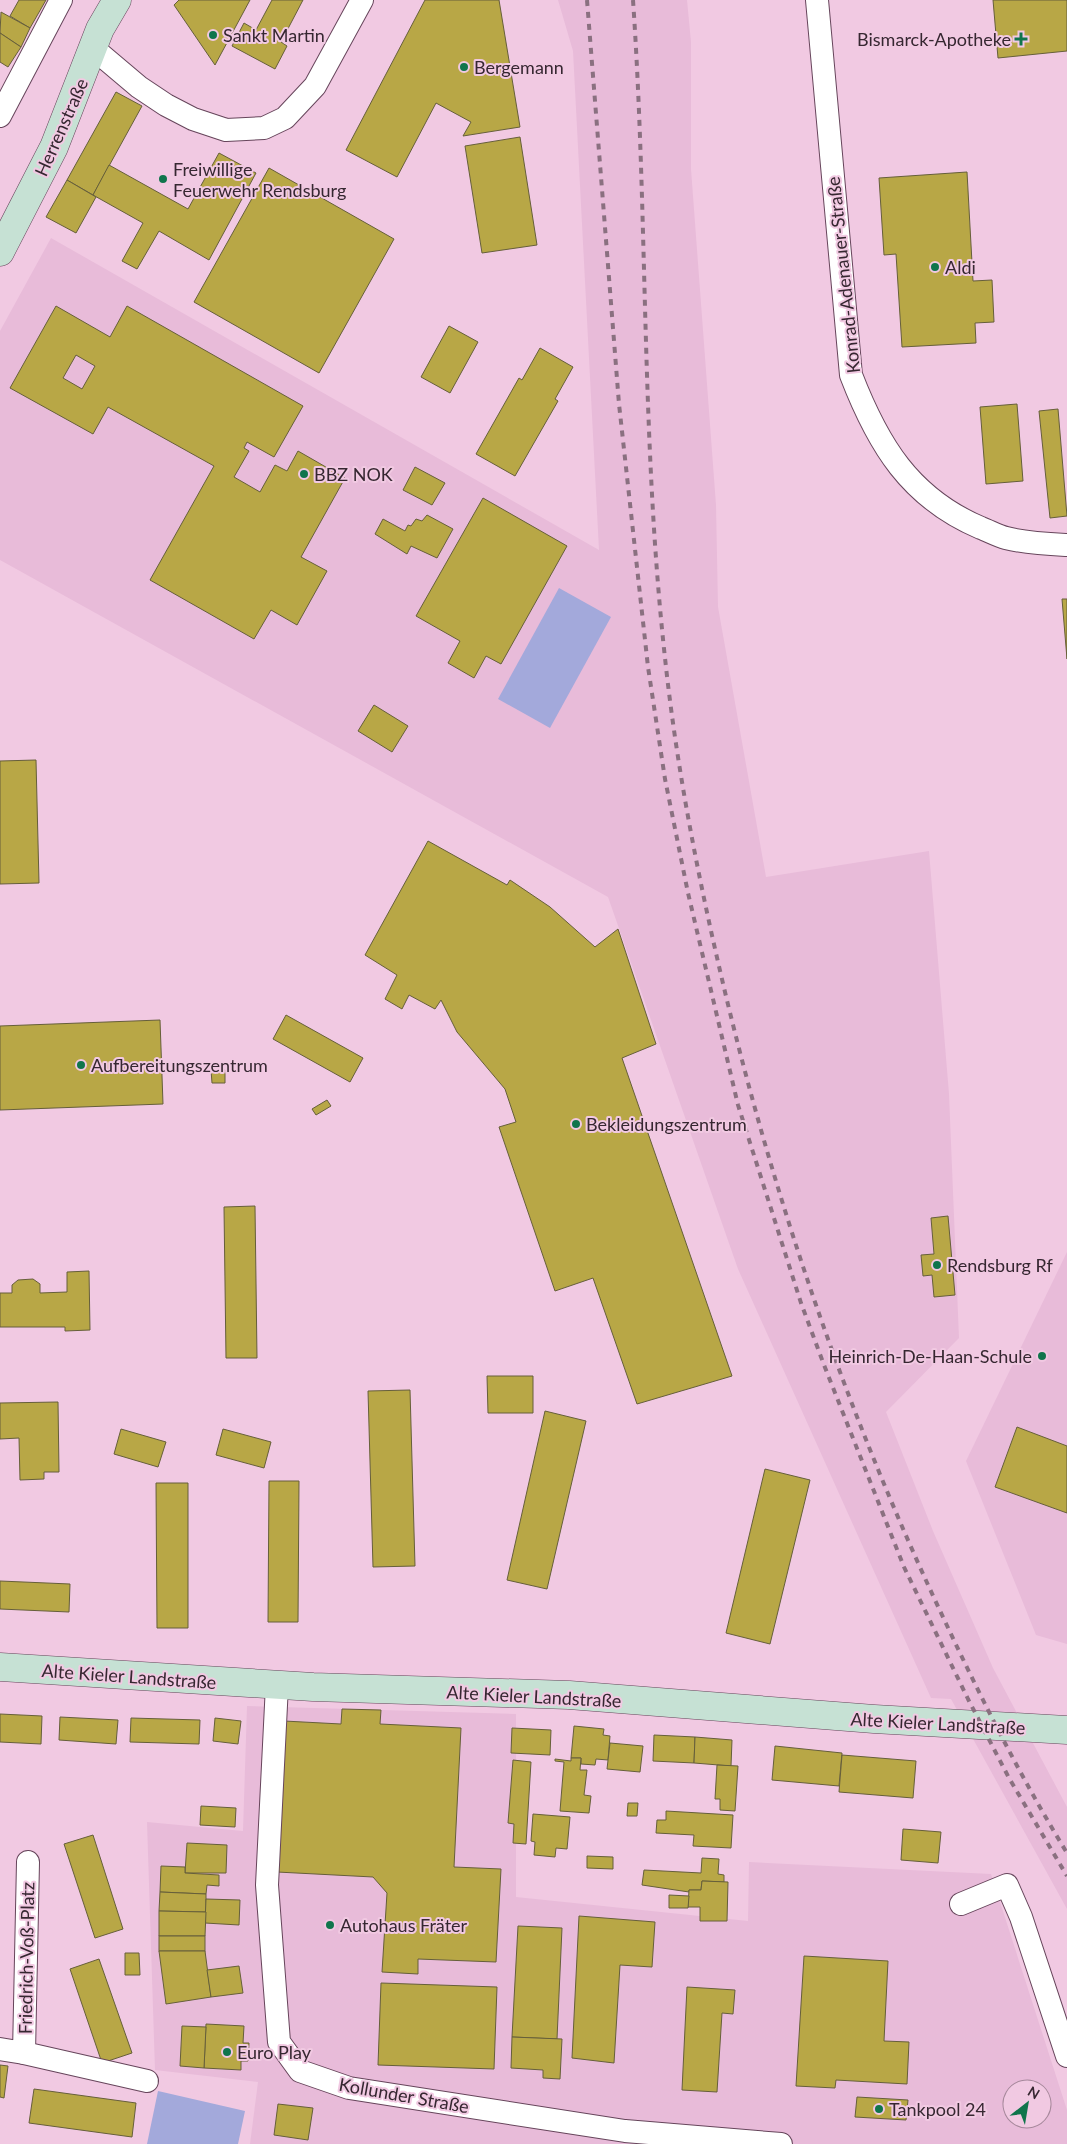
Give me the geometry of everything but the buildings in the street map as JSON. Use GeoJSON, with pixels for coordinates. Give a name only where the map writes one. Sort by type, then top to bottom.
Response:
{"type":"FeatureCollection","features":[{"type":"Feature","properties":{"kind":"street"},"geometry":{"type":"LineString","coordinates":[[0,116],[6,88],[61,0]]}},
{"type":"Feature","properties":{"kind":"street"},"geometry":{"type":"LineString","coordinates":[[106,0],[97,39],[139,87],[166,106],[193,119],[226,130],[264,128],[285,118],[316,86],[362,0]]}},
{"type":"Feature","properties":{"kind":"street","name":"Herrenstraße"},"geometry":{"type":"LineString","coordinates":[[0,252],[54,147],[97,39],[118,0]]}},
{"type":"Feature","properties":{"kind":"street","name":"Konrad-Adenauer-Straße"},"geometry":{"type":"LineString","coordinates":[[817,0],[851,375],[865,412],[885,448],[913,484],[960,519],[1006,538],[1067,545]]}},
{"type":"Feature","properties":{"kind":"street","name":"Alte Kieler Landstraße"},"geometry":{"type":"LineString","coordinates":[[0,1667],[278,1685],[570,1695],[874,1719],[1067,1730]]}},
{"type":"Feature","properties":{"kind":"street","name":"Kollunder Straße"},"geometry":{"type":"LineString","coordinates":[[278,1685],[267,1885],[279,2042],[300,2071],[349,2088],[586,2125],[661,2136],[781,2144]]}},
{"type":"Feature","properties":{"kind":"street","name":"Friedrich-Voß-Platz"},"geometry":{"type":"LineString","coordinates":[[24,2053],[28,1862]]}},
{"type":"Feature","properties":{"kind":"street"},"geometry":{"type":"LineString","coordinates":[[961,1904],[1007,1885],[1021,1917],[1067,2056]]}},
{"type":"Feature","properties":{"kind":"street","name":"Friedrich-Voß-Platz"},"geometry":{"type":"LineString","coordinates":[[0,2048],[147,2081]]}},
{"type":"Feature","properties":{"kind":"shaded area"},"geometry":{"type":"Polygon","coordinates":[[[558,0],[687,0],[691,42],[691,169],[716,505],[718,607],[766,877],[929,851],[949,1094],[959,1338],[886,1412],[933,1531],[993,1668],[1067,1807],[1067,1909],[951,1699],[931,1698],[738,1269],[608,897],[0,560],[0,331],[51,238],[599,550],[573,51],[558,0]]]}},
{"type":"Feature","properties":{"kind":"shaded area"},"geometry":{"type":"Polygon","coordinates":[[[559,588],[611,617],[550,728],[498,699],[559,588]]]}},
{"type":"Feature","properties":{"kind":"shaded area","name":"Heinrich-De-Haan-Schule"},"geometry":{"type":"Polygon","coordinates":[[[1067,1252],[1067,1644],[1036,1635],[966,1461],[1067,1252]]]}},
{"type":"Feature","properties":{"kind":"shaded area"},"geometry":{"type":"Polygon","coordinates":[[[247,1706],[516,1714],[516,1897],[748,1921],[749,1862],[991,1874],[1067,2110],[1067,2144],[250,2144],[258,2082],[155,2070],[147,1822],[243,1831],[247,1706]]]}},
{"type":"Feature","properties":{"kind":"shaded area"},"geometry":{"type":"Polygon","coordinates":[[[158,2091],[245,2111],[238,2144],[147,2144],[158,2091]]]}},
{"type":"Feature","properties":{"kind":"railway"},"geometry":{"type":"LineString","coordinates":[[587,0],[619,404],[648,667],[665,779],[688,893],[738,1105],[801,1303],[904,1567],[968,1699],[1009,1778],[1067,1876]]}},
{"type":"Feature","properties":{"kind":"railway"},"geometry":{"type":"LineString","coordinates":[[633,0],[638,82],[648,412],[657,576],[670,700],[682,784],[706,909],[725,992],[744,1069],[788,1220],[812,1294],[867,1442],[897,1515],[961,1655],[994,1722],[1067,1853]]}},
{"type":"Feature","properties":{"kind":"place","name":"Sankt Martin"},"geometry":{"type":"Point","coordinates":[213,35]}},
{"type":"Feature","properties":{"kind":"place","name":"Bismarck-Apotheke"},"geometry":{"type":"Point","coordinates":[1021,39]}},
{"type":"Feature","properties":{"kind":"place","name":"Bergemann"},"geometry":{"type":"Point","coordinates":[464,67]}},
{"type":"Feature","properties":{"kind":"place","name":"Freiwillige Feuerwehr Rendsburg"},"geometry":{"type":"Point","coordinates":[163,179]}},
{"type":"Feature","properties":{"kind":"place","name":"Aldi"},"geometry":{"type":"Point","coordinates":[935,267]}},
{"type":"Feature","properties":{"kind":"place","name":"BBZ NOK"},"geometry":{"type":"Point","coordinates":[304,474]}},
{"type":"Feature","properties":{"kind":"place","name":"Aufbereitungszentrum"},"geometry":{"type":"Point","coordinates":[81,1065]}},
{"type":"Feature","properties":{"kind":"place","name":"Bekleidungszentrum"},"geometry":{"type":"Point","coordinates":[576,1124]}},
{"type":"Feature","properties":{"kind":"place","name":"Rendsburg Rf"},"geometry":{"type":"Point","coordinates":[937,1265]}},
{"type":"Feature","properties":{"kind":"place","name":"Heinrich-De-Haan-Schule"},"geometry":{"type":"Point","coordinates":[1042,1356]}},
{"type":"Feature","properties":{"kind":"place","name":"Autohaus Fräter"},"geometry":{"type":"Point","coordinates":[330,1925]}},
{"type":"Feature","properties":{"kind":"place","name":"Euro Play"},"geometry":{"type":"Point","coordinates":[227,2052]}},
{"type":"Feature","properties":{"kind":"place","name":"Tankpool 24"},"geometry":{"type":"Point","coordinates":[879,2109]}}]}
